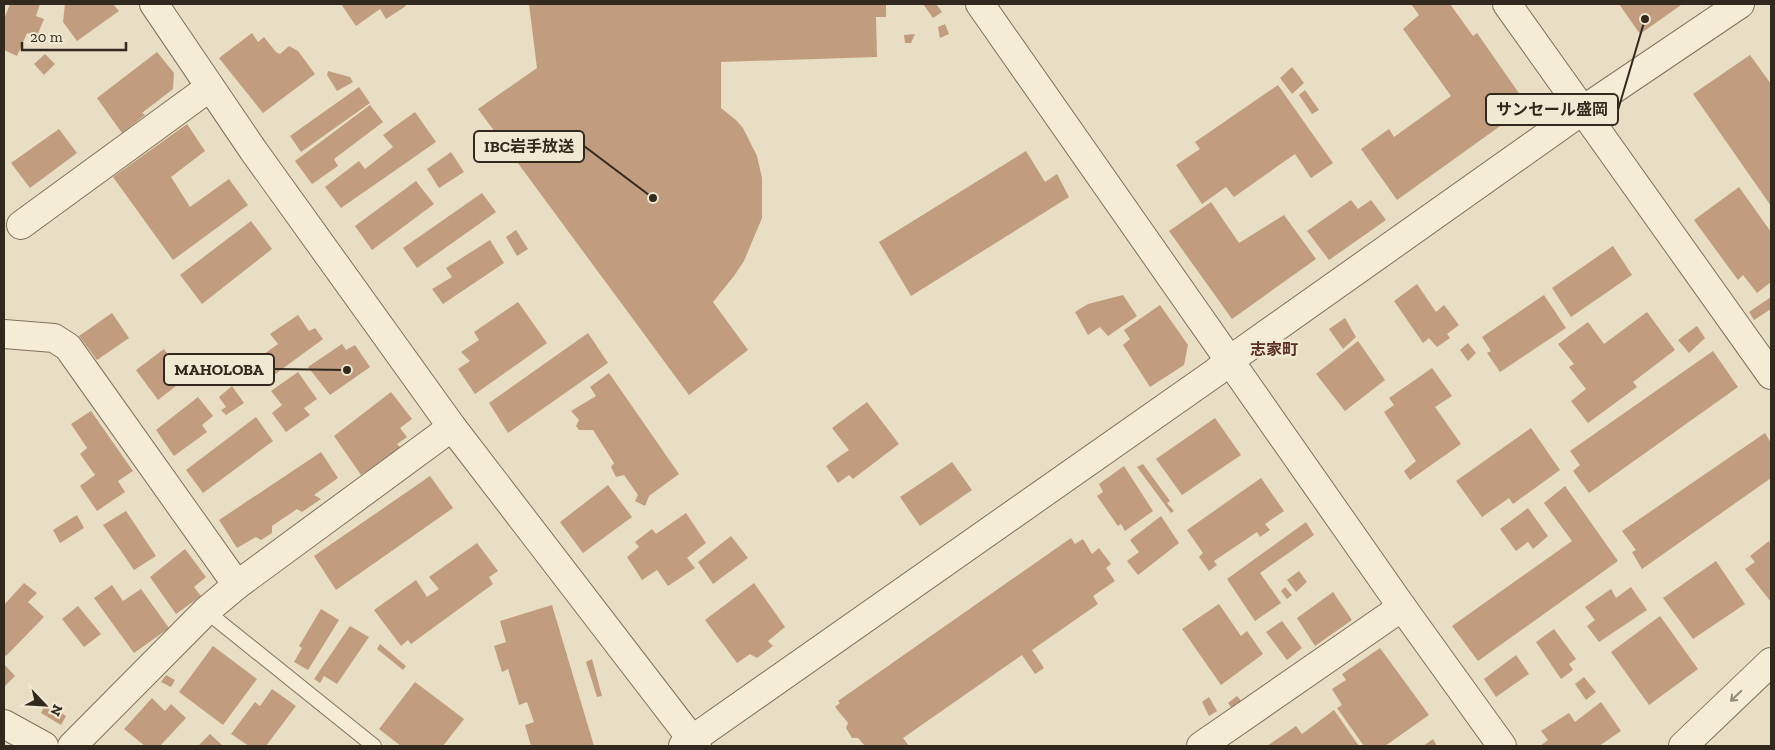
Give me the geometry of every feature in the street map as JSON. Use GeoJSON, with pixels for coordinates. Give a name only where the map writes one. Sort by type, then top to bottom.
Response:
{"type":"FeatureCollection","features":[{"type":"Feature","properties":{"kind":"street"},"geometry":{"type":"LineString","coordinates":[[154,4],[253,150],[452,427],[690,744],[1583,110],[1740,4]]}},
{"type":"Feature","properties":{"kind":"street"},"geometry":{"type":"LineString","coordinates":[[980,4],[1402,607],[1502,746]]}},
{"type":"Feature","properties":{"kind":"street"},"geometry":{"type":"LineString","coordinates":[[1507,4],[1771,375]]}},
{"type":"Feature","properties":{"kind":"street"},"geometry":{"type":"LineString","coordinates":[[21,225],[210,87]]}},
{"type":"Feature","properties":{"kind":"street"},"geometry":{"type":"LineString","coordinates":[[4,334],[54,338],[68,347],[237,585]]}},
{"type":"Feature","properties":{"kind":"street"},"geometry":{"type":"LineString","coordinates":[[72,746],[206,611],[237,585],[452,427]]}},
{"type":"Feature","properties":{"kind":"street"},"geometry":{"type":"LineString","coordinates":[[1201,746],[1402,607]]}},
{"type":"Feature","properties":{"kind":"street"},"geometry":{"type":"LineString","coordinates":[[1683,746],[1771,662]]}},
{"type":"Feature","properties":{"kind":"street"},"geometry":{"type":"LineString","coordinates":[[4,724],[44,746]]}},
{"type":"Feature","properties":{"kind":"lane"},"geometry":{"type":"LineString","coordinates":[[206,611],[374,746]]}},
{"type":"Feature","properties":{"kind":"building"},"geometry":{"type":"Polygon","coordinates":[[[10,4],[40,4],[36,16],[44,19],[37,36],[27,33],[17,56],[4,50],[4,19],[10,4]]]}},
{"type":"Feature","properties":{"kind":"building"},"geometry":{"type":"Polygon","coordinates":[[[65,4],[113,4],[119,11],[77,41],[63,22],[65,4]]]}},
{"type":"Feature","properties":{"kind":"building"},"geometry":{"type":"Polygon","coordinates":[[[341,4],[404,4],[406,6],[386,19],[380,9],[356,26],[341,4]]]}},
{"type":"Feature","properties":{"kind":"building"},"geometry":{"type":"Polygon","coordinates":[[[529,4],[886,5],[886,17],[876,17],[877,57],[721,62],[721,108],[743,128],[757,156],[762,178],[762,218],[744,261],[713,302],[748,350],[689,395],[478,109],[537,68],[529,4]]]}},
{"type":"Feature","properties":{"kind":"building"},"geometry":{"type":"Polygon","coordinates":[[[923,4],[936,4],[942,12],[933,18],[923,4]]]}},
{"type":"Feature","properties":{"kind":"building"},"geometry":{"type":"Polygon","coordinates":[[[1411,4],[1450,4],[1473,36],[1477,33],[1528,106],[1397,200],[1361,149],[1389,129],[1394,137],[1451,96],[1403,29],[1419,15],[1411,4]]]}},
{"type":"Feature","properties":{"kind":"building"},"geometry":{"type":"Polygon","coordinates":[[[1619,4],[1680,4],[1681,5],[1640,34],[1619,4]]]}},
{"type":"Feature","properties":{"kind":"building"},"geometry":{"type":"Polygon","coordinates":[[[945,24],[949,34],[940,38],[938,27],[945,24]]]}},
{"type":"Feature","properties":{"kind":"building"},"geometry":{"type":"Polygon","coordinates":[[[252,33],[258,42],[264,37],[276,52],[280,54],[289,46],[298,51],[315,74],[263,113],[219,58],[252,33]]]}},
{"type":"Feature","properties":{"kind":"building"},"geometry":{"type":"Polygon","coordinates":[[[915,34],[911,43],[905,43],[904,35],[915,34]]]}},
{"type":"Feature","properties":{"kind":"building"},"geometry":{"type":"Polygon","coordinates":[[[157,52],[174,73],[173,89],[142,113],[145,115],[122,133],[97,98],[157,52]]]}},
{"type":"Feature","properties":{"kind":"building"},"geometry":{"type":"Polygon","coordinates":[[[45,54],[55,64],[44,75],[34,64],[45,54]]]}},
{"type":"Feature","properties":{"kind":"building"},"geometry":{"type":"Polygon","coordinates":[[[1750,55],[1771,84],[1771,206],[1693,94],[1750,55]]]}},
{"type":"Feature","properties":{"kind":"building"},"geometry":{"type":"Polygon","coordinates":[[[1292,67],[1304,83],[1292,94],[1280,78],[1292,67]]]}},
{"type":"Feature","properties":{"kind":"building"},"geometry":{"type":"Polygon","coordinates":[[[328,71],[350,77],[353,82],[337,91],[327,75],[328,71]]]}},
{"type":"Feature","properties":{"kind":"building"},"geometry":{"type":"Polygon","coordinates":[[[1278,85],[1333,163],[1311,178],[1295,154],[1234,197],[1226,187],[1202,204],[1176,165],[1200,149],[1195,142],[1278,85]]]}},
{"type":"Feature","properties":{"kind":"building"},"geometry":{"type":"Polygon","coordinates":[[[359,87],[370,103],[301,152],[290,136],[359,87]]]}},
{"type":"Feature","properties":{"kind":"building"},"geometry":{"type":"Polygon","coordinates":[[[1305,90],[1319,110],[1312,114],[1299,95],[1305,90]]]}},
{"type":"Feature","properties":{"kind":"building"},"geometry":{"type":"Polygon","coordinates":[[[370,105],[383,122],[334,159],[338,166],[312,184],[295,161],[370,105]]]}},
{"type":"Feature","properties":{"kind":"building"},"geometry":{"type":"Polygon","coordinates":[[[415,112],[436,142],[341,208],[325,187],[359,161],[365,169],[393,147],[383,135],[415,112]]]}},
{"type":"Feature","properties":{"kind":"building"},"geometry":{"type":"Polygon","coordinates":[[[187,124],[205,151],[171,177],[190,207],[229,179],[248,205],[173,260],[113,177],[187,124]]]}},
{"type":"Feature","properties":{"kind":"building"},"geometry":{"type":"Polygon","coordinates":[[[59,129],[77,153],[30,188],[11,163],[59,129]]]}},
{"type":"Feature","properties":{"kind":"building"},"geometry":{"type":"Polygon","coordinates":[[[1026,151],[1045,182],[1057,174],[1069,197],[911,296],[879,242],[1026,151]]]}},
{"type":"Feature","properties":{"kind":"building"},"geometry":{"type":"Polygon","coordinates":[[[451,152],[464,172],[439,188],[427,169],[451,152]]]}},
{"type":"Feature","properties":{"kind":"building"},"geometry":{"type":"Polygon","coordinates":[[[416,181],[434,204],[372,250],[355,226],[416,181]]]}},
{"type":"Feature","properties":{"kind":"building"},"geometry":{"type":"Polygon","coordinates":[[[1739,187],[1771,232],[1771,282],[1757,293],[1743,275],[1738,280],[1694,220],[1739,187]]]}},
{"type":"Feature","properties":{"kind":"building"},"geometry":{"type":"Polygon","coordinates":[[[482,193],[496,212],[417,268],[403,248],[482,193]]]}},
{"type":"Feature","properties":{"kind":"building"},"geometry":{"type":"Polygon","coordinates":[[[1351,200],[1358,209],[1371,200],[1386,220],[1329,260],[1307,231],[1351,200]]]}},
{"type":"Feature","properties":{"kind":"building"},"geometry":{"type":"Polygon","coordinates":[[[1211,202],[1239,243],[1284,215],[1316,259],[1232,319],[1169,231],[1211,202]]]}},
{"type":"Feature","properties":{"kind":"building"},"geometry":{"type":"Polygon","coordinates":[[[251,221],[272,249],[202,304],[180,275],[251,221]]]}},
{"type":"Feature","properties":{"kind":"building"},"geometry":{"type":"Polygon","coordinates":[[[516,230],[528,249],[517,256],[506,237],[516,230]]]}},
{"type":"Feature","properties":{"kind":"building"},"geometry":{"type":"Polygon","coordinates":[[[490,240],[504,263],[443,304],[432,289],[452,277],[446,268],[490,240]]]}},
{"type":"Feature","properties":{"kind":"building"},"geometry":{"type":"Polygon","coordinates":[[[1613,246],[1632,275],[1571,317],[1552,288],[1613,246]]]}},
{"type":"Feature","properties":{"kind":"building"},"geometry":{"type":"Polygon","coordinates":[[[1417,284],[1436,312],[1444,305],[1459,325],[1447,334],[1450,338],[1437,347],[1429,338],[1423,343],[1394,301],[1417,284]]]}},
{"type":"Feature","properties":{"kind":"building"},"geometry":{"type":"Polygon","coordinates":[[[1123,295],[1137,316],[1108,336],[1100,327],[1088,335],[1075,312],[1088,304],[1123,295]]]}},
{"type":"Feature","properties":{"kind":"building"},"geometry":{"type":"Polygon","coordinates":[[[1544,295],[1566,328],[1500,372],[1487,353],[1491,351],[1482,337],[1544,295]]]}},
{"type":"Feature","properties":{"kind":"building"},"geometry":{"type":"Polygon","coordinates":[[[1771,297],[1771,309],[1754,320],[1749,312],[1771,297]]]}},
{"type":"Feature","properties":{"kind":"building"},"geometry":{"type":"Polygon","coordinates":[[[518,302],[547,343],[475,394],[458,369],[470,361],[461,352],[479,340],[474,332],[518,302]]]}},
{"type":"Feature","properties":{"kind":"building"},"geometry":{"type":"Polygon","coordinates":[[[1160,305],[1188,345],[1184,365],[1150,387],[1123,345],[1130,339],[1124,330],[1160,305]]]}},
{"type":"Feature","properties":{"kind":"building"},"geometry":{"type":"Polygon","coordinates":[[[1647,312],[1675,350],[1633,382],[1637,387],[1588,423],[1571,401],[1586,389],[1569,367],[1574,364],[1558,344],[1588,322],[1604,344],[1647,312]]]}},
{"type":"Feature","properties":{"kind":"building"},"geometry":{"type":"Polygon","coordinates":[[[112,313],[129,338],[97,360],[79,336],[112,313]]]}},
{"type":"Feature","properties":{"kind":"building"},"geometry":{"type":"Polygon","coordinates":[[[298,315],[309,331],[315,328],[323,339],[274,375],[260,357],[278,344],[270,334],[298,315]]]}},
{"type":"Feature","properties":{"kind":"building"},"geometry":{"type":"Polygon","coordinates":[[[1345,318],[1356,337],[1343,349],[1329,329],[1345,318]]]}},
{"type":"Feature","properties":{"kind":"building"},"geometry":{"type":"Polygon","coordinates":[[[1697,326],[1705,338],[1689,353],[1678,340],[1697,326]]]}},
{"type":"Feature","properties":{"kind":"building"},"geometry":{"type":"Polygon","coordinates":[[[588,333],[608,363],[508,433],[489,403],[588,333]]]}},
{"type":"Feature","properties":{"kind":"building"},"geometry":{"type":"Polygon","coordinates":[[[1358,341],[1385,380],[1345,411],[1316,374],[1358,341]]]}},
{"type":"Feature","properties":{"kind":"building"},"geometry":{"type":"Polygon","coordinates":[[[1468,343],[1476,353],[1468,361],[1460,350],[1468,343]]]}},
{"type":"Feature","properties":{"kind":"building"},"geometry":{"type":"Polygon","coordinates":[[[342,344],[346,350],[355,345],[370,367],[330,395],[308,367],[342,344]]]}},
{"type":"Feature","properties":{"kind":"building"},"geometry":{"type":"Polygon","coordinates":[[[164,349],[185,379],[158,400],[136,370],[164,349]]]}},
{"type":"Feature","properties":{"kind":"building"},"geometry":{"type":"Polygon","coordinates":[[[1713,351],[1738,387],[1589,493],[1573,471],[1580,465],[1570,451],[1713,351]]]}},
{"type":"Feature","properties":{"kind":"building"},"geometry":{"type":"Polygon","coordinates":[[[1432,368],[1452,396],[1435,407],[1461,444],[1410,480],[1404,471],[1416,461],[1384,412],[1394,405],[1389,398],[1432,368]]]}},
{"type":"Feature","properties":{"kind":"building"},"geometry":{"type":"Polygon","coordinates":[[[298,372],[317,399],[304,408],[310,415],[286,432],[272,413],[282,405],[271,391],[298,372]]]}},
{"type":"Feature","properties":{"kind":"building"},"geometry":{"type":"Polygon","coordinates":[[[609,373],[679,474],[649,496],[645,506],[635,501],[638,495],[624,475],[616,477],[611,467],[614,463],[593,430],[579,430],[576,426],[579,420],[571,411],[596,396],[590,387],[609,373]]]}},
{"type":"Feature","properties":{"kind":"building"},"geometry":{"type":"Polygon","coordinates":[[[232,386],[244,403],[226,415],[221,410],[226,407],[219,397],[232,386]]]}},
{"type":"Feature","properties":{"kind":"building"},"geometry":{"type":"Polygon","coordinates":[[[391,392],[412,419],[400,428],[407,437],[397,444],[401,448],[361,475],[334,436],[391,392]]]}},
{"type":"Feature","properties":{"kind":"building"},"geometry":{"type":"Polygon","coordinates":[[[198,397],[213,416],[202,425],[207,432],[174,456],[156,430],[198,397]]]}},
{"type":"Feature","properties":{"kind":"building"},"geometry":{"type":"Polygon","coordinates":[[[867,402],[899,444],[853,479],[849,475],[838,483],[826,466],[849,450],[832,428],[867,402]]]}},
{"type":"Feature","properties":{"kind":"building"},"geometry":{"type":"Polygon","coordinates":[[[91,411],[133,471],[118,481],[125,492],[97,511],[80,486],[95,475],[80,454],[87,448],[71,424],[91,411]]]}},
{"type":"Feature","properties":{"kind":"building"},"geometry":{"type":"Polygon","coordinates":[[[256,417],[273,441],[203,493],[186,470],[256,417]]]}},
{"type":"Feature","properties":{"kind":"building"},"geometry":{"type":"Polygon","coordinates":[[[1215,418],[1241,455],[1182,495],[1156,459],[1215,418]]]}},
{"type":"Feature","properties":{"kind":"building"},"geometry":{"type":"Polygon","coordinates":[[[1531,428],[1560,470],[1513,504],[1509,498],[1482,517],[1456,481],[1531,428]]]}},
{"type":"Feature","properties":{"kind":"building"},"geometry":{"type":"Polygon","coordinates":[[[1765,433],[1771,443],[1771,478],[1642,569],[1632,552],[1636,550],[1622,531],[1765,433]]]}},
{"type":"Feature","properties":{"kind":"building"},"geometry":{"type":"Polygon","coordinates":[[[321,452],[338,478],[314,495],[321,499],[302,512],[297,509],[272,526],[272,533],[261,540],[256,537],[237,548],[219,520],[321,452]]]}},
{"type":"Feature","properties":{"kind":"building"},"geometry":{"type":"Polygon","coordinates":[[[952,462],[972,490],[920,526],[900,497],[952,462]]]}},
{"type":"Feature","properties":{"kind":"building"},"geometry":{"type":"Polygon","coordinates":[[[1143,464],[1170,501],[1167,503],[1174,511],[1171,513],[1137,467],[1143,464]]]}},
{"type":"Feature","properties":{"kind":"building"},"geometry":{"type":"Polygon","coordinates":[[[1124,466],[1153,511],[1125,531],[1121,524],[1118,526],[1097,496],[1103,492],[1099,484],[1124,466]]]}},
{"type":"Feature","properties":{"kind":"building"},"geometry":{"type":"Polygon","coordinates":[[[430,476],[453,508],[336,590],[314,556],[430,476]]]}},
{"type":"Feature","properties":{"kind":"building"},"geometry":{"type":"Polygon","coordinates":[[[1261,478],[1284,511],[1265,524],[1270,530],[1260,537],[1257,532],[1214,561],[1217,565],[1209,571],[1199,557],[1203,553],[1187,530],[1261,478]]]}},
{"type":"Feature","properties":{"kind":"building"},"geometry":{"type":"Polygon","coordinates":[[[608,485],[632,517],[583,553],[560,522],[608,485]]]}},
{"type":"Feature","properties":{"kind":"building"},"geometry":{"type":"Polygon","coordinates":[[[1565,486],[1618,561],[1478,661],[1452,626],[1572,541],[1544,503],[1565,486]]]}},
{"type":"Feature","properties":{"kind":"building"},"geometry":{"type":"Polygon","coordinates":[[[1528,508],[1548,536],[1533,549],[1528,542],[1516,551],[1500,529],[1528,508]]]}},
{"type":"Feature","properties":{"kind":"building"},"geometry":{"type":"Polygon","coordinates":[[[126,511],[156,556],[134,570],[103,525],[126,511]]]}},
{"type":"Feature","properties":{"kind":"building"},"geometry":{"type":"Polygon","coordinates":[[[686,513],[706,543],[687,558],[695,568],[668,586],[657,570],[642,580],[627,557],[639,547],[635,542],[652,529],[656,534],[686,513]]]}},
{"type":"Feature","properties":{"kind":"building"},"geometry":{"type":"Polygon","coordinates":[[[77,515],[84,528],[60,543],[53,530],[77,515]]]}},
{"type":"Feature","properties":{"kind":"building"},"geometry":{"type":"Polygon","coordinates":[[[1161,516],[1179,543],[1138,575],[1127,561],[1139,552],[1130,540],[1161,516]]]}},
{"type":"Feature","properties":{"kind":"building"},"geometry":{"type":"Polygon","coordinates":[[[1306,522],[1314,535],[1260,573],[1281,603],[1255,621],[1227,579],[1306,522]]]}},
{"type":"Feature","properties":{"kind":"building"},"geometry":{"type":"Polygon","coordinates":[[[731,536],[748,558],[713,584],[698,562],[731,536]]]}},
{"type":"Feature","properties":{"kind":"building"},"geometry":{"type":"Polygon","coordinates":[[[1071,538],[1075,544],[1083,539],[1092,554],[1099,548],[1111,564],[1106,568],[1115,581],[1093,596],[1098,604],[1032,650],[1044,668],[1035,674],[1022,655],[903,738],[909,746],[865,746],[858,738],[852,738],[846,728],[848,723],[835,707],[840,703],[838,701],[1071,538]]]}},
{"type":"Feature","properties":{"kind":"building"},"geometry":{"type":"Polygon","coordinates":[[[1769,541],[1771,545],[1771,602],[1745,569],[1755,562],[1750,556],[1769,541]]]}},
{"type":"Feature","properties":{"kind":"building"},"geometry":{"type":"Polygon","coordinates":[[[477,543],[498,571],[489,577],[493,584],[411,644],[408,640],[401,646],[374,610],[416,580],[427,597],[439,589],[429,577],[477,543]]]}},
{"type":"Feature","properties":{"kind":"building"},"geometry":{"type":"Polygon","coordinates":[[[185,549],[206,577],[194,587],[201,596],[176,614],[150,577],[185,549]]]}},
{"type":"Feature","properties":{"kind":"building"},"geometry":{"type":"Polygon","coordinates":[[[1716,561],[1745,604],[1693,639],[1663,598],[1716,561]]]}},
{"type":"Feature","properties":{"kind":"building"},"geometry":{"type":"Polygon","coordinates":[[[1299,571],[1307,582],[1296,592],[1287,580],[1299,571]]]}},
{"type":"Feature","properties":{"kind":"building"},"geometry":{"type":"Polygon","coordinates":[[[24,583],[37,593],[28,602],[44,617],[6,656],[4,654],[4,605],[24,583]]]}},
{"type":"Feature","properties":{"kind":"building"},"geometry":{"type":"Polygon","coordinates":[[[754,583],[785,627],[768,641],[773,646],[757,658],[750,654],[737,663],[705,620],[754,583]]]}},
{"type":"Feature","properties":{"kind":"building"},"geometry":{"type":"Polygon","coordinates":[[[112,585],[123,601],[141,589],[169,628],[134,653],[94,598],[112,585]]]}},
{"type":"Feature","properties":{"kind":"building"},"geometry":{"type":"Polygon","coordinates":[[[1285,587],[1292,595],[1287,599],[1281,591],[1285,587]]]}},
{"type":"Feature","properties":{"kind":"building"},"geometry":{"type":"Polygon","coordinates":[[[1631,587],[1647,610],[1599,642],[1587,626],[1595,620],[1585,607],[1611,589],[1616,598],[1631,587]]]}},
{"type":"Feature","properties":{"kind":"building"},"geometry":{"type":"Polygon","coordinates":[[[1333,592],[1352,620],[1315,646],[1297,618],[1333,592]]]}},
{"type":"Feature","properties":{"kind":"building"},"geometry":{"type":"Polygon","coordinates":[[[1219,604],[1241,636],[1247,631],[1263,654],[1221,685],[1182,629],[1219,604]]]}},
{"type":"Feature","properties":{"kind":"building"},"geometry":{"type":"Polygon","coordinates":[[[552,605],[594,746],[531,746],[525,725],[534,722],[527,702],[519,705],[508,669],[502,672],[494,646],[506,642],[500,621],[552,605]]]}},
{"type":"Feature","properties":{"kind":"building"},"geometry":{"type":"Polygon","coordinates":[[[78,606],[101,634],[84,647],[62,619],[78,606]]]}},
{"type":"Feature","properties":{"kind":"building"},"geometry":{"type":"Polygon","coordinates":[[[321,609],[339,620],[308,670],[294,662],[302,648],[299,646],[321,609]]]}},
{"type":"Feature","properties":{"kind":"building"},"geometry":{"type":"Polygon","coordinates":[[[1660,616],[1698,669],[1649,705],[1611,652],[1660,616]]]}},
{"type":"Feature","properties":{"kind":"building"},"geometry":{"type":"Polygon","coordinates":[[[1282,621],[1302,648],[1287,660],[1266,632],[1282,621]]]}},
{"type":"Feature","properties":{"kind":"building"},"geometry":{"type":"Polygon","coordinates":[[[350,626],[369,637],[337,684],[324,676],[320,683],[314,679],[350,626]]]}},
{"type":"Feature","properties":{"kind":"building"},"geometry":{"type":"Polygon","coordinates":[[[1554,629],[1576,659],[1569,664],[1573,670],[1561,679],[1536,642],[1554,629]]]}},
{"type":"Feature","properties":{"kind":"building"},"geometry":{"type":"Polygon","coordinates":[[[380,644],[406,666],[403,670],[377,649],[380,644]]]}},
{"type":"Feature","properties":{"kind":"building"},"geometry":{"type":"Polygon","coordinates":[[[213,646],[257,679],[223,725],[179,692],[213,646]]]}},
{"type":"Feature","properties":{"kind":"building"},"geometry":{"type":"Polygon","coordinates":[[[1380,648],[1429,715],[1385,746],[1364,746],[1337,708],[1342,705],[1332,689],[1346,680],[1342,674],[1380,648]]]}},
{"type":"Feature","properties":{"kind":"building"},"geometry":{"type":"Polygon","coordinates":[[[1516,655],[1529,674],[1496,697],[1484,679],[1516,655]]]}},
{"type":"Feature","properties":{"kind":"building"},"geometry":{"type":"Polygon","coordinates":[[[592,659],[602,696],[597,697],[586,662],[592,659]]]}},
{"type":"Feature","properties":{"kind":"building"},"geometry":{"type":"Polygon","coordinates":[[[4,664],[15,676],[4,687],[4,664]]]}},
{"type":"Feature","properties":{"kind":"building"},"geometry":{"type":"Polygon","coordinates":[[[166,675],[175,680],[171,687],[161,682],[166,675]]]}},
{"type":"Feature","properties":{"kind":"building"},"geometry":{"type":"Polygon","coordinates":[[[1584,677],[1596,692],[1586,700],[1575,684],[1584,677]]]}},
{"type":"Feature","properties":{"kind":"building"},"geometry":{"type":"Polygon","coordinates":[[[415,682],[464,719],[443,746],[401,746],[379,729],[415,682]]]}},
{"type":"Feature","properties":{"kind":"building"},"geometry":{"type":"Polygon","coordinates":[[[272,689],[296,706],[266,746],[249,746],[231,734],[255,702],[260,706],[272,689]]]}},
{"type":"Feature","properties":{"kind":"building"},"geometry":{"type":"Polygon","coordinates":[[[1237,696],[1242,702],[1233,710],[1228,703],[1237,696]]]}},
{"type":"Feature","properties":{"kind":"building"},"geometry":{"type":"Polygon","coordinates":[[[1209,697],[1217,711],[1209,716],[1202,702],[1209,697]]]}},
{"type":"Feature","properties":{"kind":"building"},"geometry":{"type":"Polygon","coordinates":[[[152,698],[165,711],[171,704],[186,718],[160,746],[145,746],[124,729],[152,698]]]}},
{"type":"Feature","properties":{"kind":"building"},"geometry":{"type":"Polygon","coordinates":[[[1601,702],[1621,731],[1599,746],[1540,746],[1548,740],[1541,731],[1569,713],[1575,722],[1601,702]]]}},
{"type":"Feature","properties":{"kind":"building"},"geometry":{"type":"Polygon","coordinates":[[[46,703],[66,716],[61,725],[41,713],[46,703]]]}},
{"type":"Feature","properties":{"kind":"building"},"geometry":{"type":"Polygon","coordinates":[[[1334,710],[1359,746],[1267,746],[1296,726],[1302,734],[1334,710]]]}},
{"type":"Feature","properties":{"kind":"building"},"geometry":{"type":"Polygon","coordinates":[[[210,734],[223,746],[198,746],[210,734]]]}},
{"type":"Feature","properties":{"kind":"building"},"geometry":{"type":"Polygon","coordinates":[[[1433,739],[1437,746],[1423,746],[1433,739]]]}},
{"type":"Feature","properties":{"kind":"place","name":"サンセール盛岡"},"geometry":{"type":"Point","coordinates":[1645,19]}},
{"type":"Feature","properties":{"kind":"place","name":"IBC岩手放送"},"geometry":{"type":"Point","coordinates":[653,198]}},
{"type":"Feature","properties":{"kind":"place","name":"MAHOLOBA"},"geometry":{"type":"Point","coordinates":[347,370]}},
{"type":"Feature","properties":{"kind":"district","name":"志家町"},"geometry":{"type":"Point","coordinates":[1274,349]}}]}
